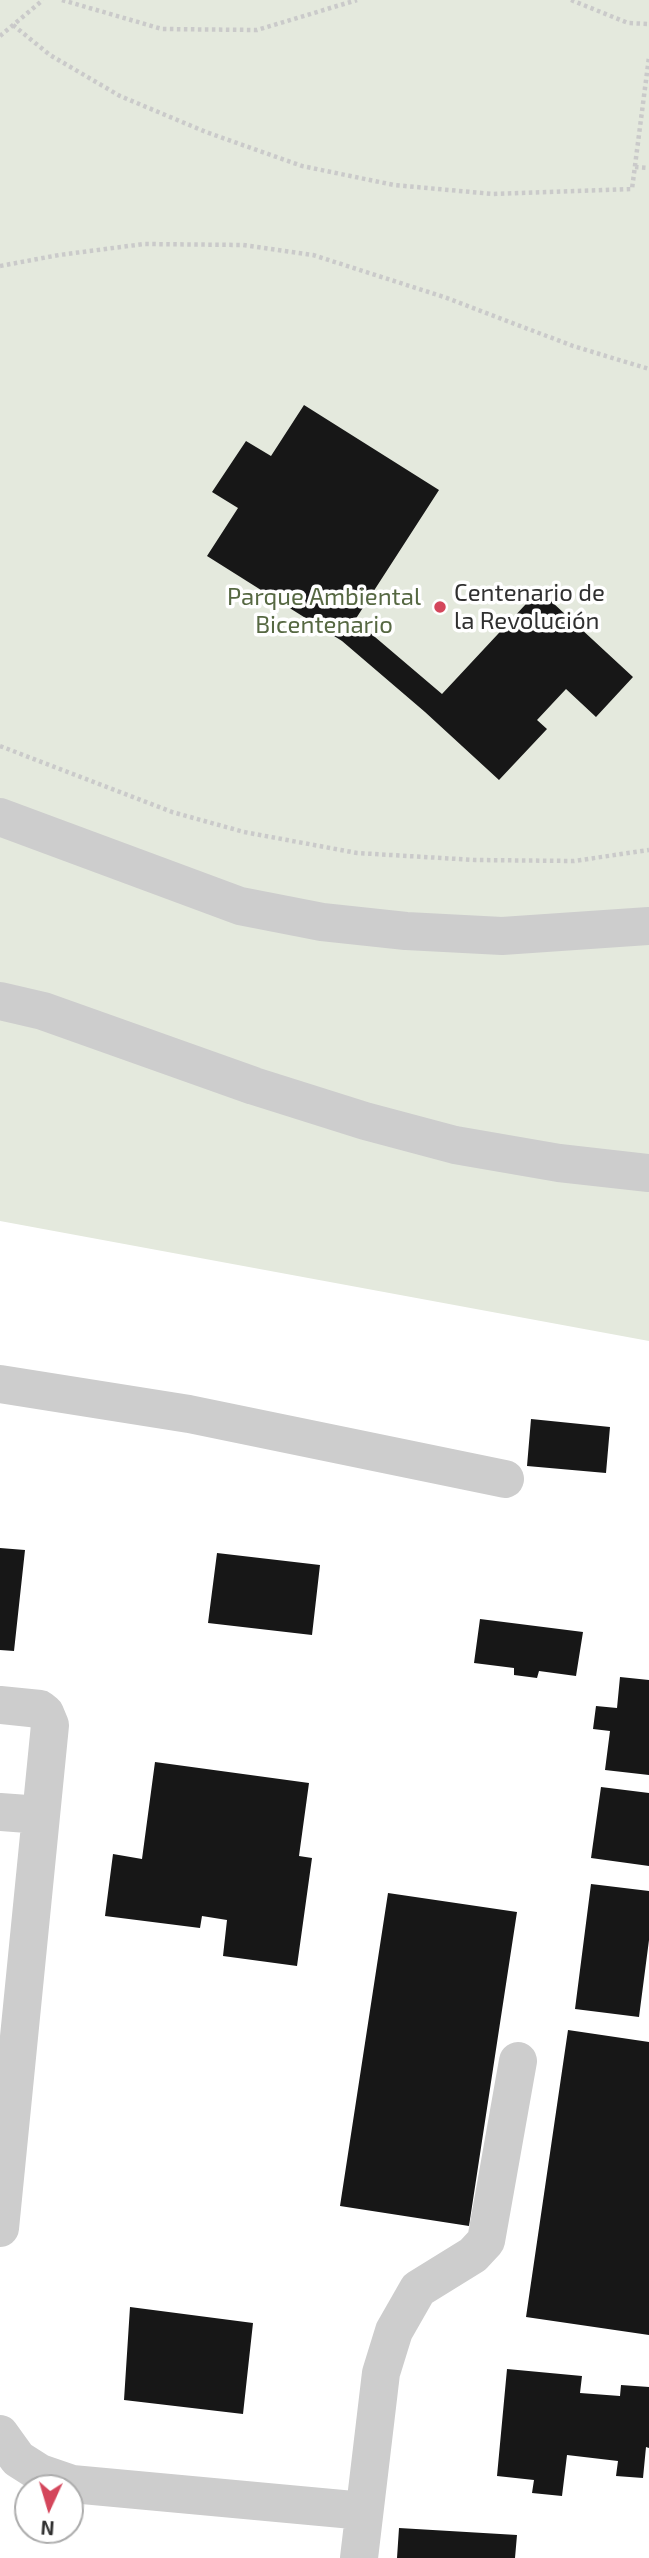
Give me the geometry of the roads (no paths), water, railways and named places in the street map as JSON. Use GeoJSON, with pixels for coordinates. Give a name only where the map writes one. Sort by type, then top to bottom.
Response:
{"type":"FeatureCollection","features":[{"type":"Feature","properties":{"kind":"lane"},"geometry":{"type":"LineString","coordinates":[[0,817],[240,906],[322,922],[406,931],[502,936],[649,926]]}},
{"type":"Feature","properties":{"kind":"lane"},"geometry":{"type":"LineString","coordinates":[[0,1001],[43,1011],[316,1106],[455,1145],[559,1163],[649,1173]]}},
{"type":"Feature","properties":{"kind":"lane"},"geometry":{"type":"LineString","coordinates":[[0,1384],[189,1414],[505,1479]]}},
{"type":"Feature","properties":{"kind":"lane"},"geometry":{"type":"LineString","coordinates":[[0,1705],[40,1709],[48,1717],[50,1725],[0,2228]]}},
{"type":"Feature","properties":{"kind":"lane"},"geometry":{"type":"LineString","coordinates":[[0,1812],[41,1815]]}},
{"type":"Feature","properties":{"kind":"lane"},"geometry":{"type":"LineString","coordinates":[[359,2558],[381,2373],[394,2331],[418,2289],[473,2255],[486,2241],[518,2062]]}},
{"type":"Feature","properties":{"kind":"lane"},"geometry":{"type":"LineString","coordinates":[[0,2434],[18,2459],[40,2473],[72,2484],[364,2511]]}},
{"type":"Feature","properties":{"kind":"place","name":"Centenario de la Revolución"},"geometry":{"type":"Point","coordinates":[440,607]}},
{"type":"Feature","properties":{"kind":"park label","name":"Parque Ambiental Bicentenario"},"geometry":{"type":"Point","coordinates":[324,611]}}]}
